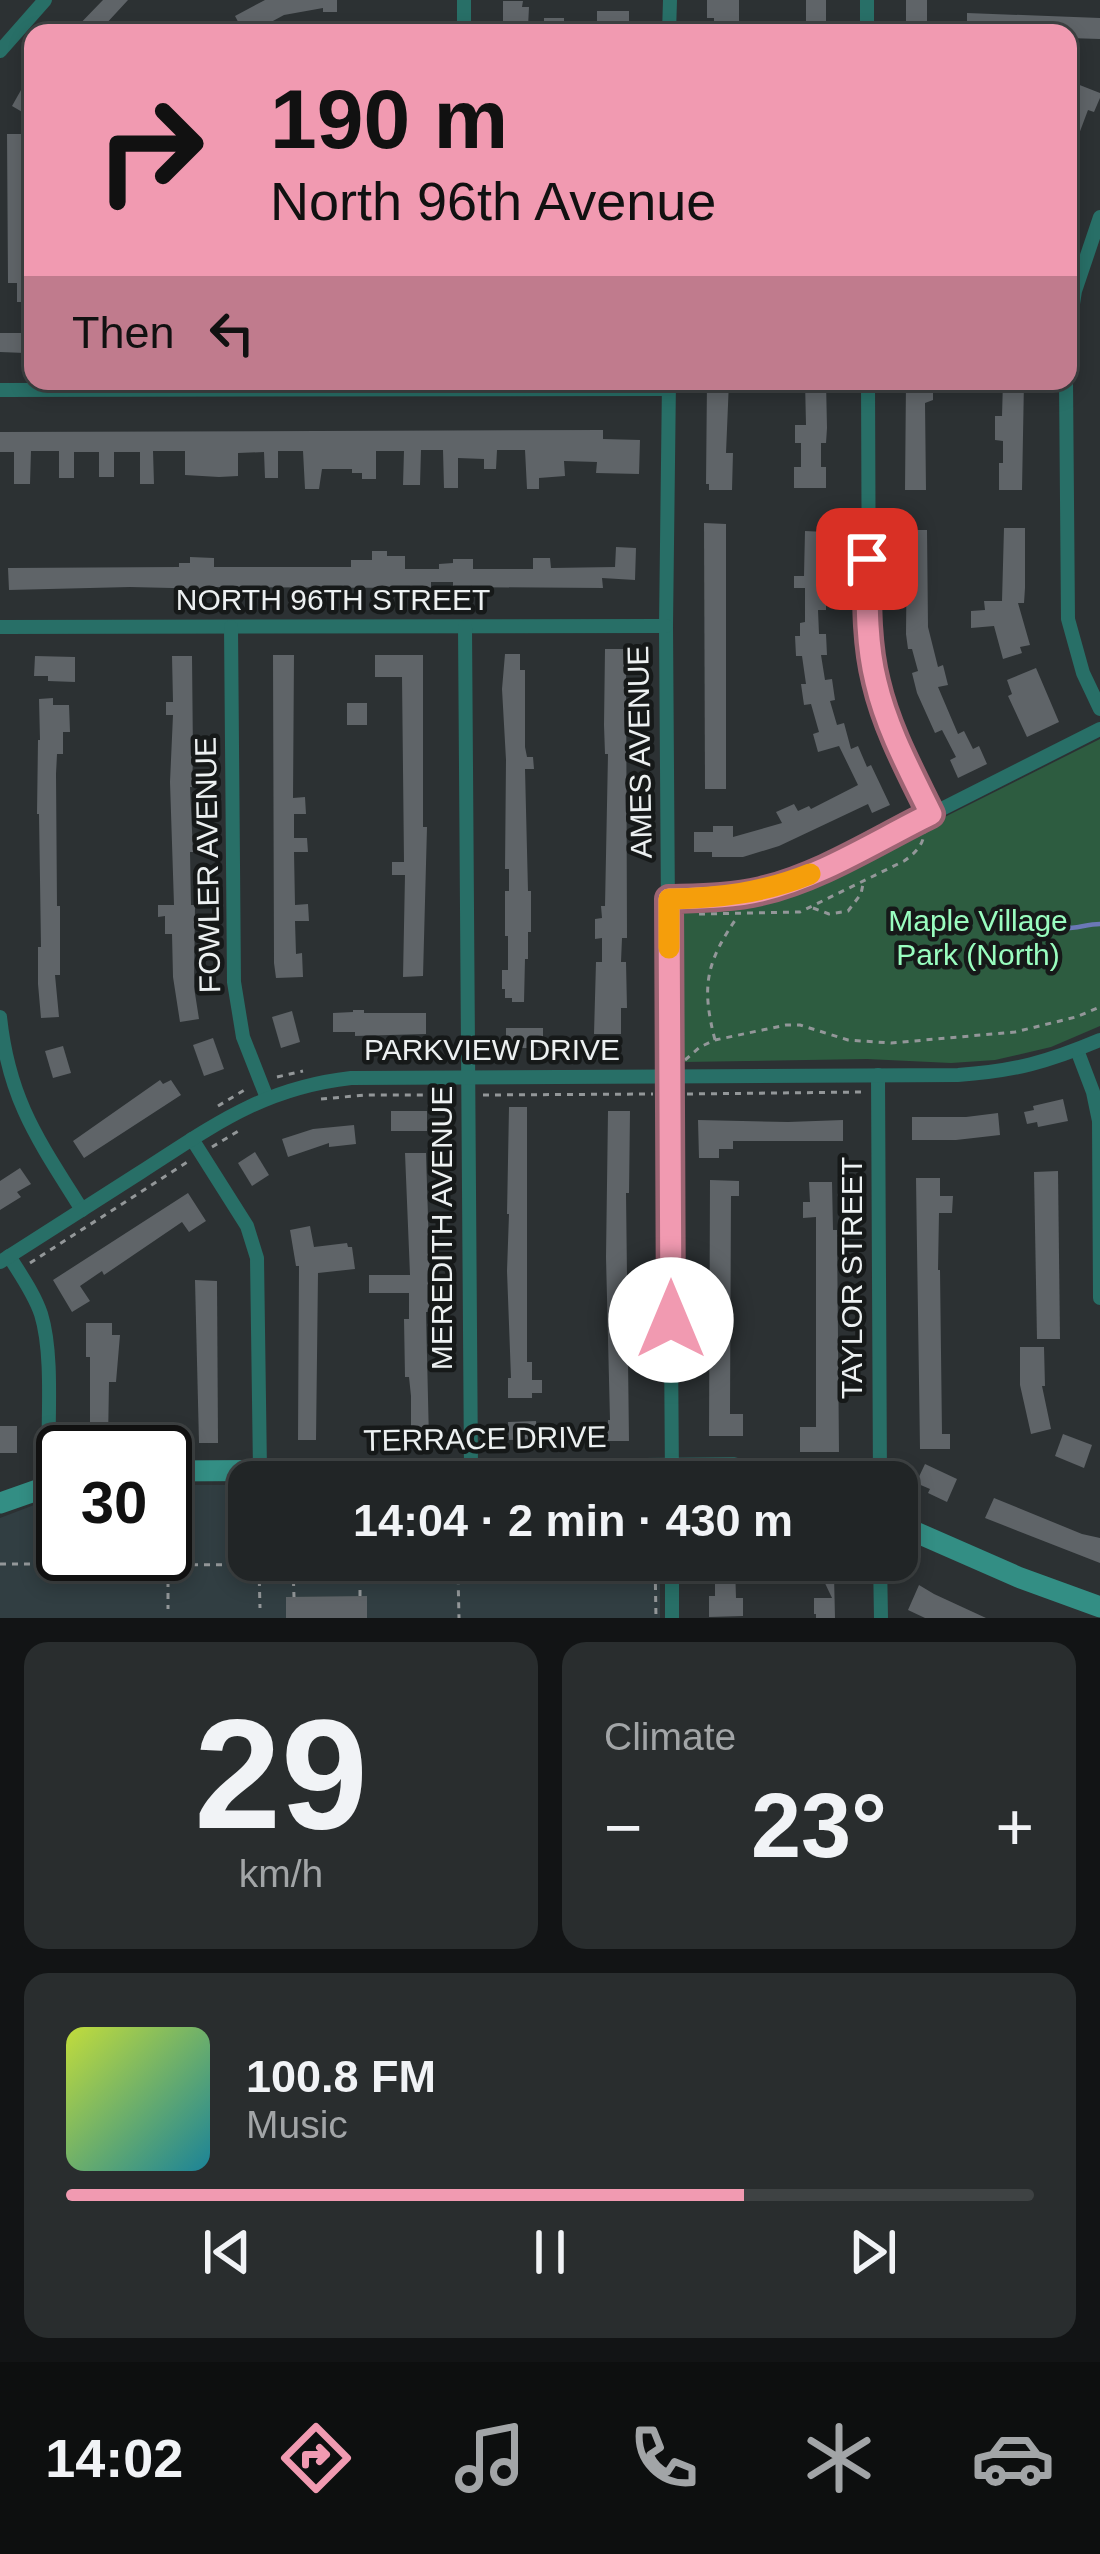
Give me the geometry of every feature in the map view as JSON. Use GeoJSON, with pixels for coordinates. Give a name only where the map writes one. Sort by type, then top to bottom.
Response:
{"type":"FeatureCollection","features":[{"type":"Feature","properties":{"kind":"street"},"geometry":{"type":"LineString","coordinates":[[0,51],[45,0]]}},
{"type":"Feature","properties":{"kind":"street"},"geometry":{"type":"LineString","coordinates":[[1077,285],[1100,220]]}},
{"type":"Feature","properties":{"kind":"street","name":"AMES AVENUE"},"geometry":{"type":"LineString","coordinates":[[669,390],[672,1461]]}},
{"type":"Feature","properties":{"kind":"street"},"geometry":{"type":"LineString","coordinates":[[868,390],[867,603],[872,658],[884,714],[927,821]]}},
{"type":"Feature","properties":{"kind":"street"},"geometry":{"type":"LineString","coordinates":[[1066,390],[1068,619],[1083,673],[1100,709]]}},
{"type":"Feature","properties":{"kind":"street","name":"NORTH 96TH STREET"},"geometry":{"type":"LineString","coordinates":[[0,627],[666,626]]}},
{"type":"Feature","properties":{"kind":"street","name":"FOWLER AVENUE"},"geometry":{"type":"LineString","coordinates":[[231,627],[234,982],[243,1037],[266,1098]]}},
{"type":"Feature","properties":{"kind":"street","name":"MEREDITH AVENUE"},"geometry":{"type":"LineString","coordinates":[[465,627],[471,1461]]}},
{"type":"Feature","properties":{"kind":"street"},"geometry":{"type":"LineString","coordinates":[[669,899],[731,896],[784,885],[927,821],[1100,729]]}},
{"type":"Feature","properties":{"kind":"street"},"geometry":{"type":"LineString","coordinates":[[0,1017],[19,1102],[82,1210]]}},
{"type":"Feature","properties":{"kind":"street","name":"PARKVIEW DRIVE"},"geometry":{"type":"LineString","coordinates":[[5,1259],[238,1111],[317,1082],[996,1072],[1045,1062],[1100,1040]]}},
{"type":"Feature","properties":{"kind":"street"},"geometry":{"type":"LineString","coordinates":[[1077,1050],[1099,1121],[1100,1298]]}},
{"type":"Feature","properties":{"kind":"street","name":"TAYLOR STREET"},"geometry":{"type":"LineString","coordinates":[[878,1075],[880,1461]]}},
{"type":"Feature","properties":{"kind":"street"},"geometry":{"type":"LineString","coordinates":[[192,1139],[247,1226],[257,1258],[260,1461]]}},
{"type":"Feature","properties":{"kind":"street"},"geometry":{"type":"LineString","coordinates":[[5,1259],[35,1300],[44,1326],[52,1425]]}},
{"type":"Feature","properties":{"kind":"street","name":"TERRACE DRIVE"},"geometry":{"type":"LineString","coordinates":[[192,1471],[228,1471]]}},
{"type":"Feature","properties":{"kind":"street"},"geometry":{"type":"LineString","coordinates":[[0,1503],[36,1490]]}},
{"type":"Feature","properties":{"kind":"street"},"geometry":{"type":"LineString","coordinates":[[918,1533],[1100,1607]]}},
{"type":"Feature","properties":{"kind":"street"},"geometry":{"type":"LineString","coordinates":[[672,1581],[672,1618]]}},
{"type":"Feature","properties":{"kind":"street"},"geometry":{"type":"LineString","coordinates":[[880,1581],[881,1618]]}},
{"type":"Feature","properties":{"kind":"path"},"geometry":{"type":"LineString","coordinates":[[692,914],[811,908],[913,855],[927,821]]}},
{"type":"Feature","properties":{"kind":"path"},"geometry":{"type":"LineString","coordinates":[[811,908],[829,914],[848,911],[864,882]]}},
{"type":"Feature","properties":{"kind":"path"},"geometry":{"type":"LineString","coordinates":[[715,1040],[707,976],[722,939],[739,914]]}},
{"type":"Feature","properties":{"kind":"path"},"geometry":{"type":"LineString","coordinates":[[682,1063],[715,1040],[786,1025],[868,1043],[939,1040],[1015,1032],[1100,1007]]}},
{"type":"Feature","properties":{"kind":"path"},"geometry":{"type":"LineString","coordinates":[[682,1094],[859,1092]]}},
{"type":"Feature","properties":{"kind":"path"},"geometry":{"type":"LineString","coordinates":[[481,1095],[657,1094]]}},
{"type":"Feature","properties":{"kind":"path"},"geometry":{"type":"LineString","coordinates":[[316,1099],[455,1095]]}},
{"type":"Feature","properties":{"kind":"path"},"geometry":{"type":"LineString","coordinates":[[211,1148],[240,1129]]}},
{"type":"Feature","properties":{"kind":"path"},"geometry":{"type":"LineString","coordinates":[[27,1264],[190,1161]]}},
{"type":"Feature","properties":{"kind":"path"},"geometry":{"type":"LineString","coordinates":[[0,1564],[36,1564]]}},
{"type":"Feature","properties":{"kind":"path"},"geometry":{"type":"LineString","coordinates":[[192,1566],[228,1565]]}},
{"type":"Feature","properties":{"kind":"path"},"geometry":{"type":"LineString","coordinates":[[168,1581],[168,1609]]}},
{"type":"Feature","properties":{"kind":"path"},"geometry":{"type":"LineString","coordinates":[[259,1581],[260,1609]]}},
{"type":"Feature","properties":{"kind":"path"},"geometry":{"type":"LineString","coordinates":[[294,1581],[294,1597]]}},
{"type":"Feature","properties":{"kind":"path"},"geometry":{"type":"LineString","coordinates":[[359,1597],[360,1581]]}},
{"type":"Feature","properties":{"kind":"path"},"geometry":{"type":"LineString","coordinates":[[458,1581],[459,1618]]}},
{"type":"Feature","properties":{"kind":"path"},"geometry":{"type":"LineString","coordinates":[[655,1581],[656,1618]]}},
{"type":"Feature","properties":{"kind":"shaded area"},"geometry":{"type":"Polygon","coordinates":[[[192,1485],[228,1485],[228,1581],[660,1581],[660,1618],[0,1618],[0,1518],[36,1504],[36,1581],[192,1581],[192,1485]]]}},
{"type":"Feature","properties":{"kind":"green space","name":"Maple Village Park (North)"},"geometry":{"type":"Polygon","coordinates":[[[1100,739],[1100,1026],[1051,1047],[995,1060],[684,1062],[683,910],[751,904],[803,888],[1100,739]]]}},
{"type":"Feature","properties":{"kind":"building"},"geometry":{"type":"Polygon","coordinates":[[[103,0],[128,0],[106,24],[80,24],[103,0]]]}},
{"type":"Feature","properties":{"kind":"building"},"geometry":{"type":"Polygon","coordinates":[[[265,0],[337,0],[337,12],[323,12],[323,8],[284,15],[268,24],[239,24],[235,16],[265,0]]]}},
{"type":"Feature","properties":{"kind":"building"},"geometry":{"type":"Polygon","coordinates":[[[707,0],[739,0],[739,24],[714,24],[714,18],[707,18],[707,0]]]}},
{"type":"Feature","properties":{"kind":"building"},"geometry":{"type":"Polygon","coordinates":[[[806,0],[826,0],[826,24],[806,24],[806,0]]]}},
{"type":"Feature","properties":{"kind":"building"},"geometry":{"type":"Polygon","coordinates":[[[906,0],[927,0],[927,24],[906,24],[906,0]]]}},
{"type":"Feature","properties":{"kind":"building"},"geometry":{"type":"Polygon","coordinates":[[[503,1],[523,1],[522,7],[529,7],[528,24],[503,24],[503,1]]]}},
{"type":"Feature","properties":{"kind":"building"},"geometry":{"type":"Polygon","coordinates":[[[597,11],[629,11],[629,24],[597,24],[597,11]]]}},
{"type":"Feature","properties":{"kind":"building"},"geometry":{"type":"Polygon","coordinates":[[[967,13],[1100,18],[1100,39],[1077,38],[1077,24],[967,24],[967,13]]]}},
{"type":"Feature","properties":{"kind":"building"},"geometry":{"type":"Polygon","coordinates":[[[544,18],[564,18],[564,24],[544,24],[544,18]]]}},
{"type":"Feature","properties":{"kind":"building"},"geometry":{"type":"Polygon","coordinates":[[[1077,84],[1100,93],[1094,112],[1088,110],[1077,139],[1077,84]]]}},
{"type":"Feature","properties":{"kind":"building"},"geometry":{"type":"Polygon","coordinates":[[[24,85],[24,113],[12,106],[24,85]]]}},
{"type":"Feature","properties":{"kind":"building"},"geometry":{"type":"Polygon","coordinates":[[[7,134],[24,134],[24,302],[17,302],[17,283],[8,283],[7,134]]]}},
{"type":"Feature","properties":{"kind":"building"},"geometry":{"type":"Polygon","coordinates":[[[0,333],[24,333],[24,353],[0,352],[0,333]]]}},
{"type":"Feature","properties":{"kind":"building"},"geometry":{"type":"Polygon","coordinates":[[[707,390],[729,390],[726,453],[733,453],[732,490],[709,490],[707,390]]]}},
{"type":"Feature","properties":{"kind":"building"},"geometry":{"type":"Polygon","coordinates":[[[805,390],[826,390],[826,443],[821,443],[826,488],[794,488],[794,467],[801,467],[795,425],[806,425],[805,390]]]}},
{"type":"Feature","properties":{"kind":"building"},"geometry":{"type":"Polygon","coordinates":[[[906,390],[933,390],[933,400],[925,403],[926,490],[905,490],[906,390]]]}},
{"type":"Feature","properties":{"kind":"building"},"geometry":{"type":"Polygon","coordinates":[[[1003,390],[1024,390],[1022,490],[999,490],[1003,441],[995,440],[995,416],[1002,416],[1003,390]]]}},
{"type":"Feature","properties":{"kind":"building"},"geometry":{"type":"Polygon","coordinates":[[[603,430],[603,439],[640,440],[639,474],[596,473],[597,462],[564,461],[565,476],[539,478],[539,489],[527,489],[525,450],[497,450],[496,469],[484,469],[484,459],[458,458],[458,488],[444,488],[443,450],[421,450],[420,485],[403,485],[404,451],[376,451],[376,479],[362,479],[362,473],[352,473],[352,469],[322,469],[319,489],[305,489],[303,451],[278,451],[278,478],[265,478],[264,452],[238,453],[238,476],[219,477],[185,475],[185,451],[153,451],[154,484],[140,484],[140,452],[114,452],[114,477],[99,477],[99,452],[74,452],[74,478],[59,478],[59,451],[31,451],[30,484],[14,484],[14,452],[0,452],[0,432],[603,430]]]}},
{"type":"Feature","properties":{"kind":"building"},"geometry":{"type":"Polygon","coordinates":[[[704,523],[726,524],[726,789],[705,789],[704,523]]]}},
{"type":"Feature","properties":{"kind":"building"},"geometry":{"type":"Polygon","coordinates":[[[1004,528],[1025,528],[1024,603],[1018,603],[1030,645],[1003,659],[994,626],[971,628],[971,611],[985,610],[984,601],[1002,601],[1004,528]]]}},
{"type":"Feature","properties":{"kind":"building"},"geometry":{"type":"Polygon","coordinates":[[[907,530],[927,530],[928,627],[948,685],[938,687],[958,734],[964,731],[973,749],[979,746],[987,764],[958,778],[950,760],[956,757],[942,730],[935,733],[912,673],[918,671],[906,634],[907,530]]]}},
{"type":"Feature","properties":{"kind":"building"},"geometry":{"type":"Polygon","coordinates":[[[805,531],[826,532],[826,610],[818,610],[819,634],[826,634],[827,655],[821,655],[825,680],[832,679],[835,700],[830,701],[837,725],[844,723],[851,749],[858,746],[890,805],[872,813],[868,804],[779,846],[743,857],[694,852],[694,832],[733,826],[733,837],[782,823],[776,812],[794,804],[798,811],[811,809],[858,785],[839,746],[818,752],[813,734],[819,732],[811,704],[804,705],[801,684],[806,684],[795,636],[800,636],[800,623],[805,622],[805,588],[794,588],[794,576],[804,576],[805,531]]]}},
{"type":"Feature","properties":{"kind":"building"},"geometry":{"type":"Polygon","coordinates":[[[616,547],[636,548],[635,580],[602,578],[603,588],[453,587],[453,582],[431,582],[431,588],[9,590],[8,568],[179,567],[179,563],[190,563],[190,557],[214,558],[214,567],[351,567],[351,560],[372,560],[372,551],[405,556],[405,569],[439,569],[439,564],[453,563],[453,559],[473,559],[473,569],[533,569],[533,558],[550,558],[551,568],[615,567],[616,547]]]}},
{"type":"Feature","properties":{"kind":"building"},"geometry":{"type":"Polygon","coordinates":[[[605,649],[626,649],[627,938],[622,938],[621,962],[626,962],[627,1008],[621,1008],[621,1034],[594,1034],[596,962],[602,962],[602,938],[595,939],[595,919],[602,918],[601,906],[605,906],[605,649]]]}},
{"type":"Feature","properties":{"kind":"building"},"geometry":{"type":"Polygon","coordinates":[[[505,654],[520,654],[520,670],[525,670],[525,747],[527,757],[533,757],[534,769],[525,769],[531,932],[524,1002],[505,998],[502,989],[502,970],[508,970],[505,891],[509,891],[509,869],[505,869],[505,654]]]}},
{"type":"Feature","properties":{"kind":"building"},"geometry":{"type":"Polygon","coordinates":[[[273,655],[294,655],[293,798],[305,797],[306,814],[294,814],[294,838],[307,838],[308,852],[294,852],[295,905],[308,904],[309,921],[295,921],[296,954],[302,953],[303,977],[276,978],[274,963],[273,655]]]}},
{"type":"Feature","properties":{"kind":"building"},"geometry":{"type":"Polygon","coordinates":[[[375,655],[423,655],[423,827],[427,827],[423,976],[403,977],[405,875],[392,875],[392,862],[404,862],[402,677],[375,677],[375,655]]]}},
{"type":"Feature","properties":{"kind":"building"},"geometry":{"type":"Polygon","coordinates":[[[35,656],[75,657],[75,682],[34,676],[35,656]]]}},
{"type":"Feature","properties":{"kind":"building"},"geometry":{"type":"Polygon","coordinates":[[[172,656],[192,656],[191,905],[195,905],[194,987],[199,1019],[180,1022],[172,934],[165,934],[165,916],[158,917],[158,905],[174,905],[173,715],[166,715],[166,702],[173,702],[172,656]]]}},
{"type":"Feature","properties":{"kind":"building"},"geometry":{"type":"Polygon","coordinates":[[[1036,668],[1059,722],[1027,737],[1008,696],[1012,694],[1007,680],[1036,668]]]}},
{"type":"Feature","properties":{"kind":"building"},"geometry":{"type":"Polygon","coordinates":[[[53,698],[53,705],[69,705],[70,732],[63,732],[63,754],[57,754],[56,774],[59,1017],[41,1018],[39,699],[53,698]]]}},
{"type":"Feature","properties":{"kind":"building"},"geometry":{"type":"Polygon","coordinates":[[[347,703],[367,703],[367,725],[347,725],[347,703]]]}},
{"type":"Feature","properties":{"kind":"building"},"geometry":{"type":"Polygon","coordinates":[[[292,1011],[300,1042],[281,1048],[272,1017],[292,1011]]]}},
{"type":"Feature","properties":{"kind":"building"},"geometry":{"type":"Polygon","coordinates":[[[333,1013],[426,1013],[426,1034],[333,1032],[333,1013]]]}},
{"type":"Feature","properties":{"kind":"building"},"geometry":{"type":"Polygon","coordinates":[[[506,1028],[543,1028],[543,1048],[506,1048],[506,1028]]]}},
{"type":"Feature","properties":{"kind":"building"},"geometry":{"type":"Polygon","coordinates":[[[213,1038],[224,1069],[204,1076],[193,1045],[213,1038]]]}},
{"type":"Feature","properties":{"kind":"building"},"geometry":{"type":"Polygon","coordinates":[[[63,1046],[71,1073],[53,1078],[45,1051],[63,1046]]]}},
{"type":"Feature","properties":{"kind":"building"},"geometry":{"type":"Polygon","coordinates":[[[160,1080],[163,1084],[171,1080],[181,1095],[84,1158],[73,1141],[160,1080]]]}},
{"type":"Feature","properties":{"kind":"building"},"geometry":{"type":"Polygon","coordinates":[[[1063,1099],[1068,1121],[1038,1127],[1037,1122],[1027,1124],[1024,1112],[1063,1099]]]}},
{"type":"Feature","properties":{"kind":"building"},"geometry":{"type":"Polygon","coordinates":[[[509,1107],[527,1107],[527,1362],[532,1362],[532,1380],[542,1380],[542,1393],[532,1393],[532,1398],[508,1398],[509,1107]]]}},
{"type":"Feature","properties":{"kind":"building"},"geometry":{"type":"Polygon","coordinates":[[[391,1111],[427,1111],[427,1131],[391,1131],[391,1111]]]}},
{"type":"Feature","properties":{"kind":"building"},"geometry":{"type":"Polygon","coordinates":[[[608,1111],[630,1111],[626,1193],[629,1441],[607,1441],[608,1111]]]}},
{"type":"Feature","properties":{"kind":"building"},"geometry":{"type":"Polygon","coordinates":[[[998,1113],[1000,1135],[912,1140],[912,1117],[998,1113]]]}},
{"type":"Feature","properties":{"kind":"building"},"geometry":{"type":"Polygon","coordinates":[[[698,1120],[843,1120],[843,1141],[733,1141],[733,1149],[719,1149],[719,1158],[699,1158],[698,1120]]]}},
{"type":"Feature","properties":{"kind":"building"},"geometry":{"type":"Polygon","coordinates":[[[354,1125],[356,1144],[329,1147],[329,1143],[288,1157],[282,1139],[313,1129],[354,1125]]]}},
{"type":"Feature","properties":{"kind":"building"},"geometry":{"type":"Polygon","coordinates":[[[255,1152],[269,1175],[252,1186],[238,1163],[255,1152]]]}},
{"type":"Feature","properties":{"kind":"building"},"geometry":{"type":"Polygon","coordinates":[[[405,1153],[426,1153],[429,1441],[411,1441],[404,1319],[409,1319],[409,1293],[369,1293],[369,1275],[410,1275],[405,1153]]]}},
{"type":"Feature","properties":{"kind":"building"},"geometry":{"type":"Polygon","coordinates":[[[20,1168],[31,1184],[0,1210],[0,1181],[20,1168]]]}},
{"type":"Feature","properties":{"kind":"building"},"geometry":{"type":"Polygon","coordinates":[[[1058,1171],[1060,1339],[1037,1339],[1034,1172],[1058,1171]]]}},
{"type":"Feature","properties":{"kind":"building"},"geometry":{"type":"Polygon","coordinates":[[[916,1178],[940,1178],[940,1196],[953,1196],[952,1213],[939,1213],[938,1270],[942,1434],[950,1434],[950,1449],[920,1449],[916,1178]]]}},
{"type":"Feature","properties":{"kind":"building"},"geometry":{"type":"Polygon","coordinates":[[[710,1180],[739,1181],[739,1196],[731,1196],[730,1414],[743,1414],[743,1436],[709,1436],[710,1180]]]}},
{"type":"Feature","properties":{"kind":"building"},"geometry":{"type":"Polygon","coordinates":[[[809,1182],[832,1182],[833,1230],[837,1230],[839,1452],[800,1452],[800,1427],[816,1427],[816,1217],[803,1218],[803,1202],[810,1202],[809,1182]]]}},
{"type":"Feature","properties":{"kind":"building"},"geometry":{"type":"Polygon","coordinates":[[[188,1193],[206,1221],[189,1232],[182,1222],[104,1275],[102,1271],[80,1286],[90,1301],[72,1312],[53,1280],[188,1193]]]}},
{"type":"Feature","properties":{"kind":"building"},"geometry":{"type":"Polygon","coordinates":[[[310,1226],[314,1247],[347,1243],[352,1247],[355,1269],[318,1273],[316,1440],[298,1440],[299,1266],[290,1230],[310,1226]]]}},
{"type":"Feature","properties":{"kind":"building"},"geometry":{"type":"Polygon","coordinates":[[[195,1280],[217,1281],[218,1443],[199,1443],[195,1280]]]}},
{"type":"Feature","properties":{"kind":"building"},"geometry":{"type":"Polygon","coordinates":[[[86,1323],[112,1323],[112,1335],[120,1335],[116,1382],[109,1382],[108,1425],[90,1425],[90,1357],[86,1357],[86,1323]]]}},
{"type":"Feature","properties":{"kind":"building"},"geometry":{"type":"Polygon","coordinates":[[[1020,1347],[1044,1347],[1042,1386],[1051,1429],[1031,1434],[1020,1385],[1020,1347]]]}},
{"type":"Feature","properties":{"kind":"building"},"geometry":{"type":"Polygon","coordinates":[[[536,1421],[537,1439],[509,1440],[508,1422],[536,1421]]]}},
{"type":"Feature","properties":{"kind":"building"},"geometry":{"type":"Polygon","coordinates":[[[0,1426],[17,1426],[17,1453],[0,1453],[0,1426]]]}},
{"type":"Feature","properties":{"kind":"building"},"geometry":{"type":"Polygon","coordinates":[[[1063,1434],[1092,1445],[1084,1468],[1055,1456],[1063,1434]]]}},
{"type":"Feature","properties":{"kind":"building"},"geometry":{"type":"Polygon","coordinates":[[[925,1464],[957,1479],[947,1502],[928,1493],[930,1489],[918,1484],[925,1464]]]}},
{"type":"Feature","properties":{"kind":"building"},"geometry":{"type":"Polygon","coordinates":[[[994,1498],[1100,1538],[1100,1563],[985,1518],[994,1498]]]}},
{"type":"Feature","properties":{"kind":"building"},"geometry":{"type":"Polygon","coordinates":[[[735,1581],[736,1598],[743,1598],[743,1616],[709,1617],[709,1596],[715,1596],[715,1583],[735,1581]]]}},
{"type":"Feature","properties":{"kind":"building"},"geometry":{"type":"Polygon","coordinates":[[[824,1581],[834,1581],[835,1618],[816,1618],[814,1598],[832,1598],[824,1581]]]}},
{"type":"Feature","properties":{"kind":"building"},"geometry":{"type":"Polygon","coordinates":[[[919,1585],[986,1618],[925,1618],[908,1610],[919,1585]]]}},
{"type":"Feature","properties":{"kind":"building"},"geometry":{"type":"Polygon","coordinates":[[[367,1596],[367,1618],[286,1618],[286,1597],[367,1596]]]}},
{"type":"Feature","properties":{"kind":"waterway"},"geometry":{"type":"LineString","coordinates":[[990,920],[1011,915],[1059,928],[1100,924]]}},
{"type":"Feature","properties":{"kind":"slow traffic"},"geometry":{"type":"LineString","coordinates":[[669,948],[669,899],[759,892],[810,874]]}},
{"type":"Feature","properties":{"kind":"route"},"geometry":{"type":"LineString","coordinates":[[671,1320],[669,899],[731,896],[784,885],[931,814],[884,714],[874,678],[867,559]]}}]}
